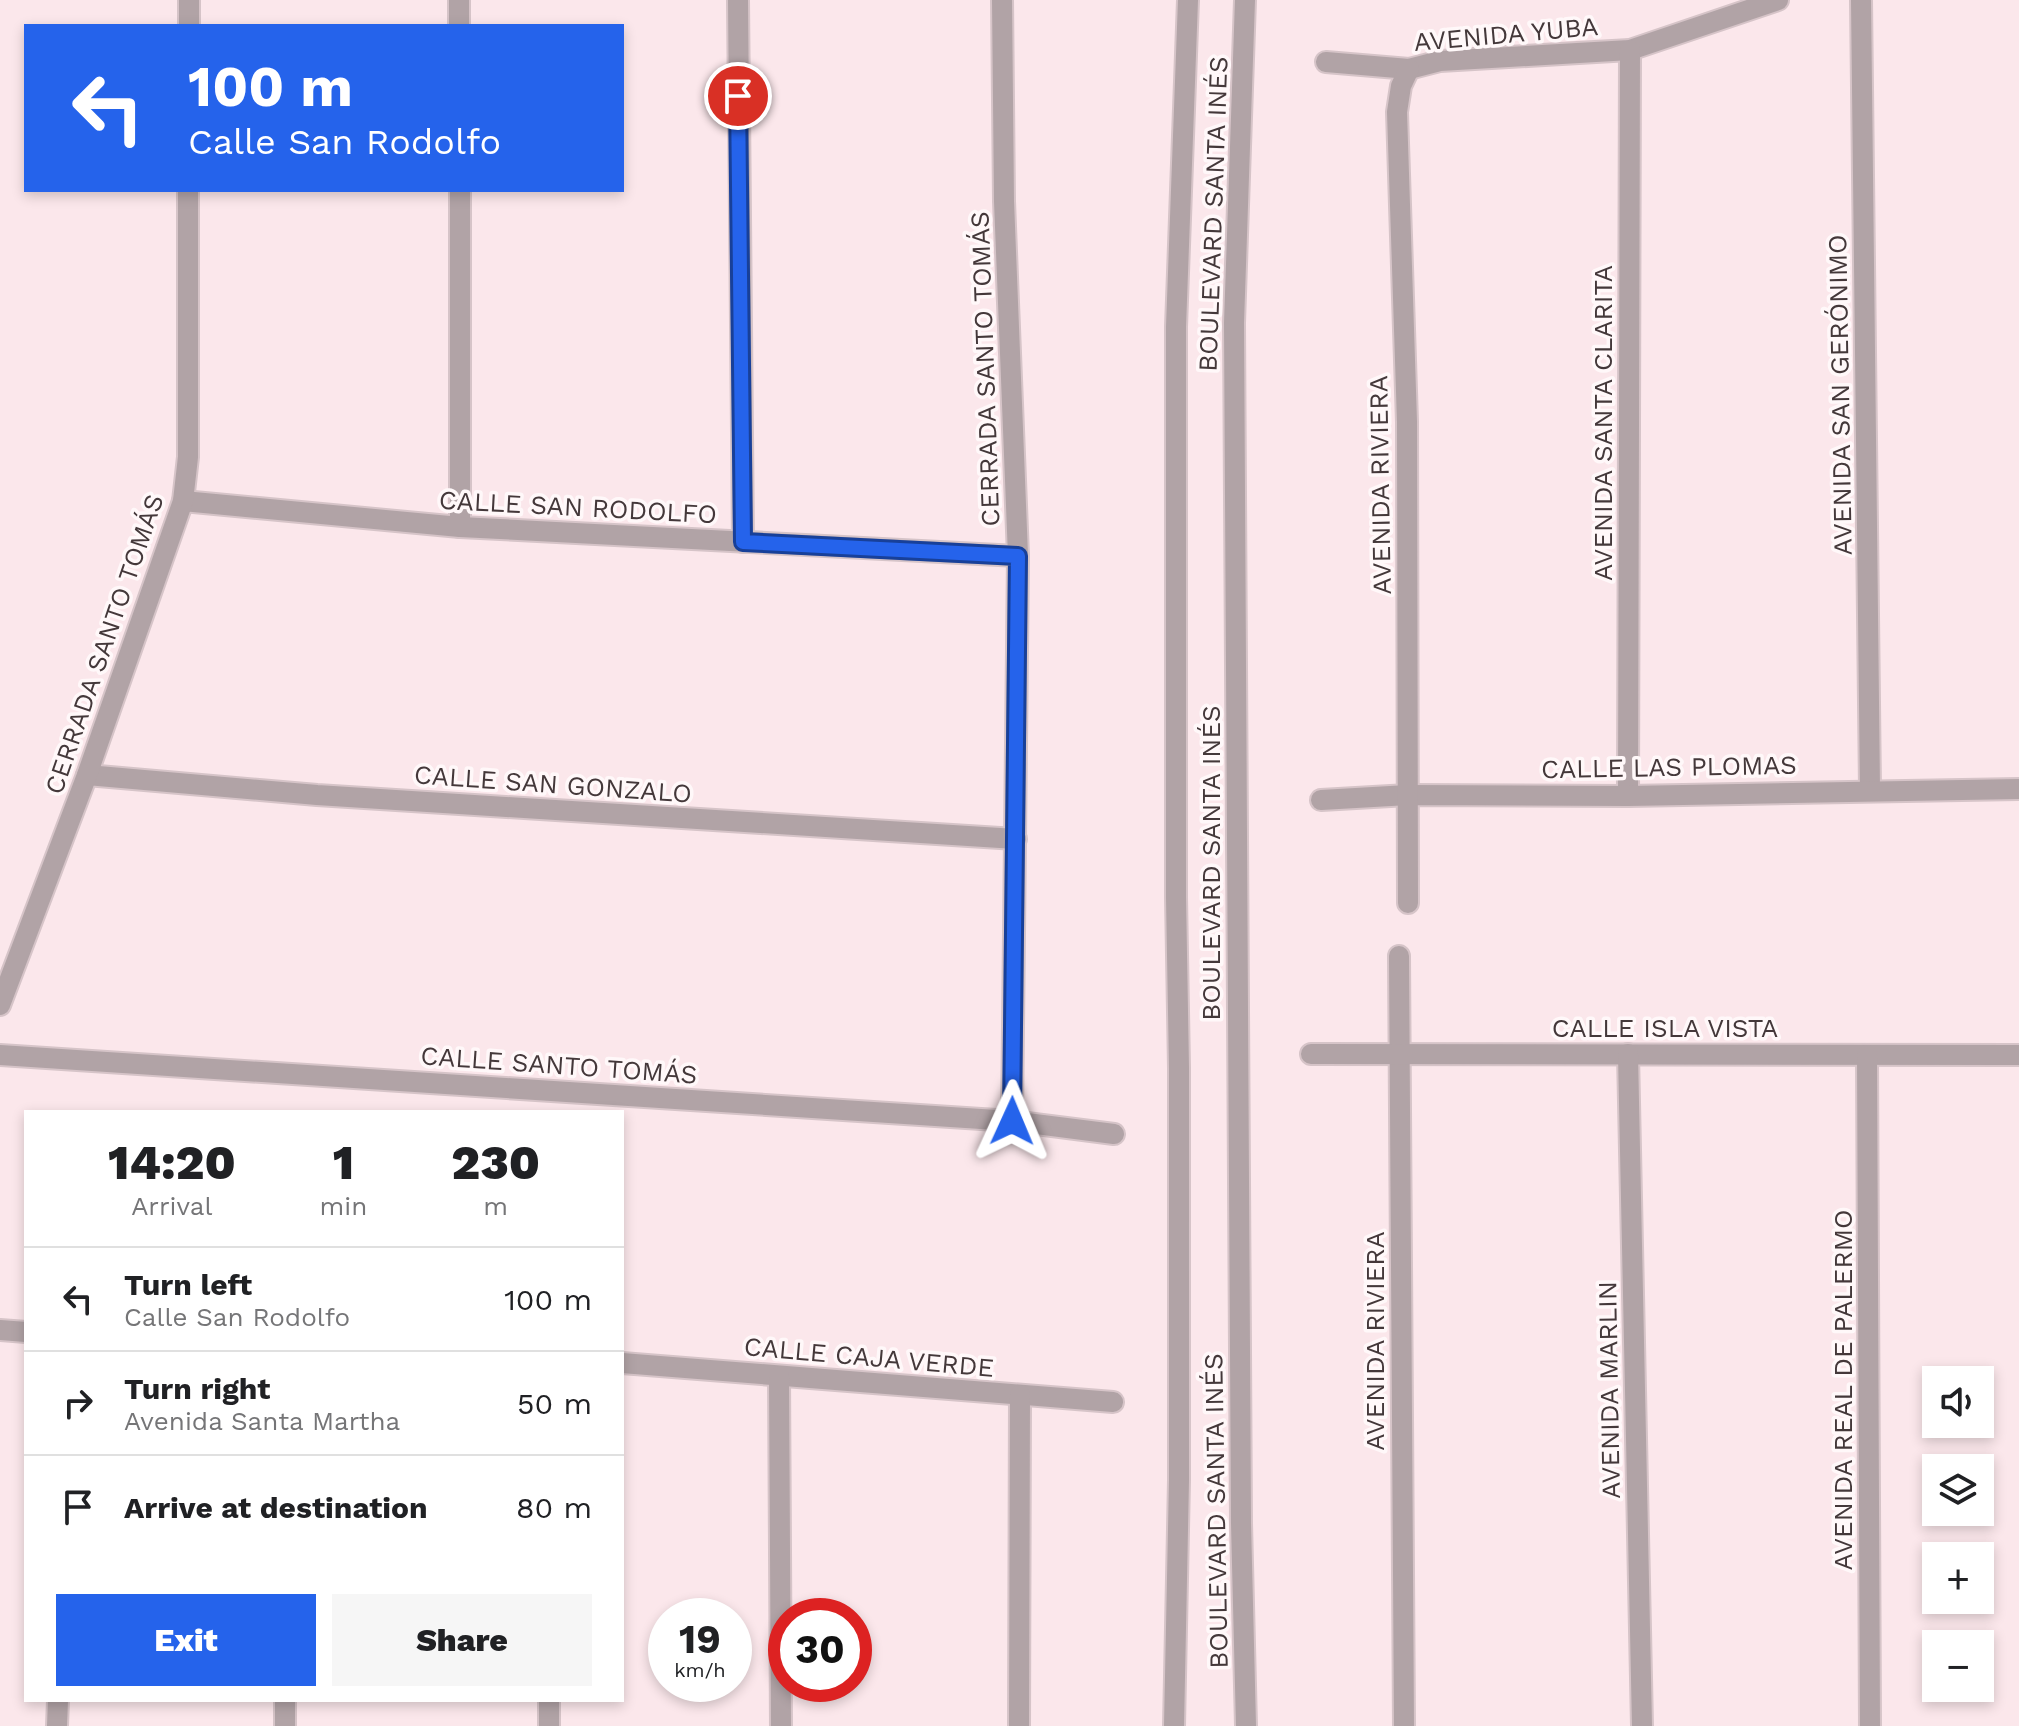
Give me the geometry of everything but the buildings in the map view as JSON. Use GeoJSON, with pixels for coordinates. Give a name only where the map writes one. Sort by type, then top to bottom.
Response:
{"type":"FeatureCollection","features":[{"type":"Feature","properties":{"kind":"street"},"geometry":{"type":"LineString","coordinates":[[189,0],[189,24]]}},
{"type":"Feature","properties":{"kind":"street"},"geometry":{"type":"LineString","coordinates":[[459,0],[459,24]]}},
{"type":"Feature","properties":{"kind":"street"},"geometry":{"type":"LineString","coordinates":[[738,0],[743,542]]}},
{"type":"Feature","properties":{"kind":"street","name":"CERRADA SANTO TOMÁS"},"geometry":{"type":"LineString","coordinates":[[1002,0],[1004,201],[1018,556],[1012,1121]]}},
{"type":"Feature","properties":{"kind":"street","name":"BOULEVARD SANTA INÉS"},"geometry":{"type":"LineString","coordinates":[[1174,1726],[1179,1480],[1176,327],[1188,0]]}},
{"type":"Feature","properties":{"kind":"street","name":"BOULEVARD SANTA INÉS"},"geometry":{"type":"LineString","coordinates":[[1245,0],[1234,338],[1241,1508],[1246,1726]]}},
{"type":"Feature","properties":{"kind":"street","name":"AVENIDA YUBA"},"geometry":{"type":"LineString","coordinates":[[1326,62],[1409,69],[1440,61],[1630,50],[1778,0]]}},
{"type":"Feature","properties":{"kind":"street","name":"AVENIDA SAN GERÓNIMO"},"geometry":{"type":"LineString","coordinates":[[1861,0],[1870,790]]}},
{"type":"Feature","properties":{"kind":"street","name":"AVENIDA SANTA CLARITA"},"geometry":{"type":"LineString","coordinates":[[1628,796],[1630,50]]}},
{"type":"Feature","properties":{"kind":"street","name":"AVENIDA RIVIERA"},"geometry":{"type":"LineString","coordinates":[[1408,903],[1407,422],[1397,112],[1401,86],[1409,69]]}},
{"type":"Feature","properties":{"kind":"street","name":"CERRADA SANTO TOMÁS"},"geometry":{"type":"LineString","coordinates":[[0,1005],[87,775],[183,501],[188,457],[188,192]]}},
{"type":"Feature","properties":{"kind":"street"},"geometry":{"type":"LineString","coordinates":[[460,192],[460,527]]}},
{"type":"Feature","properties":{"kind":"street","name":"CALLE SAN RODOLFO"},"geometry":{"type":"LineString","coordinates":[[183,501],[460,527],[1018,556]]}},
{"type":"Feature","properties":{"kind":"street","name":"CALLE SAN GONZALO"},"geometry":{"type":"LineString","coordinates":[[87,775],[317,795],[1016,839]]}},
{"type":"Feature","properties":{"kind":"street","name":"CALLE LAS PLOMAS"},"geometry":{"type":"LineString","coordinates":[[1321,800],[1408,795],[1628,796],[2019,789]]}},
{"type":"Feature","properties":{"kind":"street","name":"AVENIDA RIVIERA"},"geometry":{"type":"LineString","coordinates":[[1399,956],[1404,1726]]}},
{"type":"Feature","properties":{"kind":"street","name":"CALLE ISLA VISTA"},"geometry":{"type":"LineString","coordinates":[[1311,1054],[2019,1055]]}},
{"type":"Feature","properties":{"kind":"street","name":"AVENIDA MARLIN"},"geometry":{"type":"LineString","coordinates":[[1628,1054],[1642,1726]]}},
{"type":"Feature","properties":{"kind":"street","name":"CALLE SANTO TOMÁS"},"geometry":{"type":"LineString","coordinates":[[0,1055],[1012,1121],[1114,1134]]}},
{"type":"Feature","properties":{"kind":"street","name":"AVENIDA REAL DE PALERMO"},"geometry":{"type":"LineString","coordinates":[[1867,1055],[1870,1726]]}},
{"type":"Feature","properties":{"kind":"street"},"geometry":{"type":"LineString","coordinates":[[0,1330],[24,1332]]}},
{"type":"Feature","properties":{"kind":"street","name":"CALLE CAJA VERDE"},"geometry":{"type":"LineString","coordinates":[[624,1363],[1113,1402]]}},
{"type":"Feature","properties":{"kind":"street"},"geometry":{"type":"LineString","coordinates":[[779,1376],[781,1726]]}},
{"type":"Feature","properties":{"kind":"street"},"geometry":{"type":"LineString","coordinates":[[1019,1726],[1020,1395]]}},
{"type":"Feature","properties":{"kind":"street"},"geometry":{"type":"LineString","coordinates":[[57,1726],[58,1702]]}},
{"type":"Feature","properties":{"kind":"street"},"geometry":{"type":"LineString","coordinates":[[285,1702],[285,1726]]}},
{"type":"Feature","properties":{"kind":"street"},"geometry":{"type":"LineString","coordinates":[[549,1702],[549,1726]]}},
{"type":"Feature","properties":{"kind":"route"},"geometry":{"type":"LineString","coordinates":[[738,96],[743,542],[1018,556],[1012,1121]]}}]}
